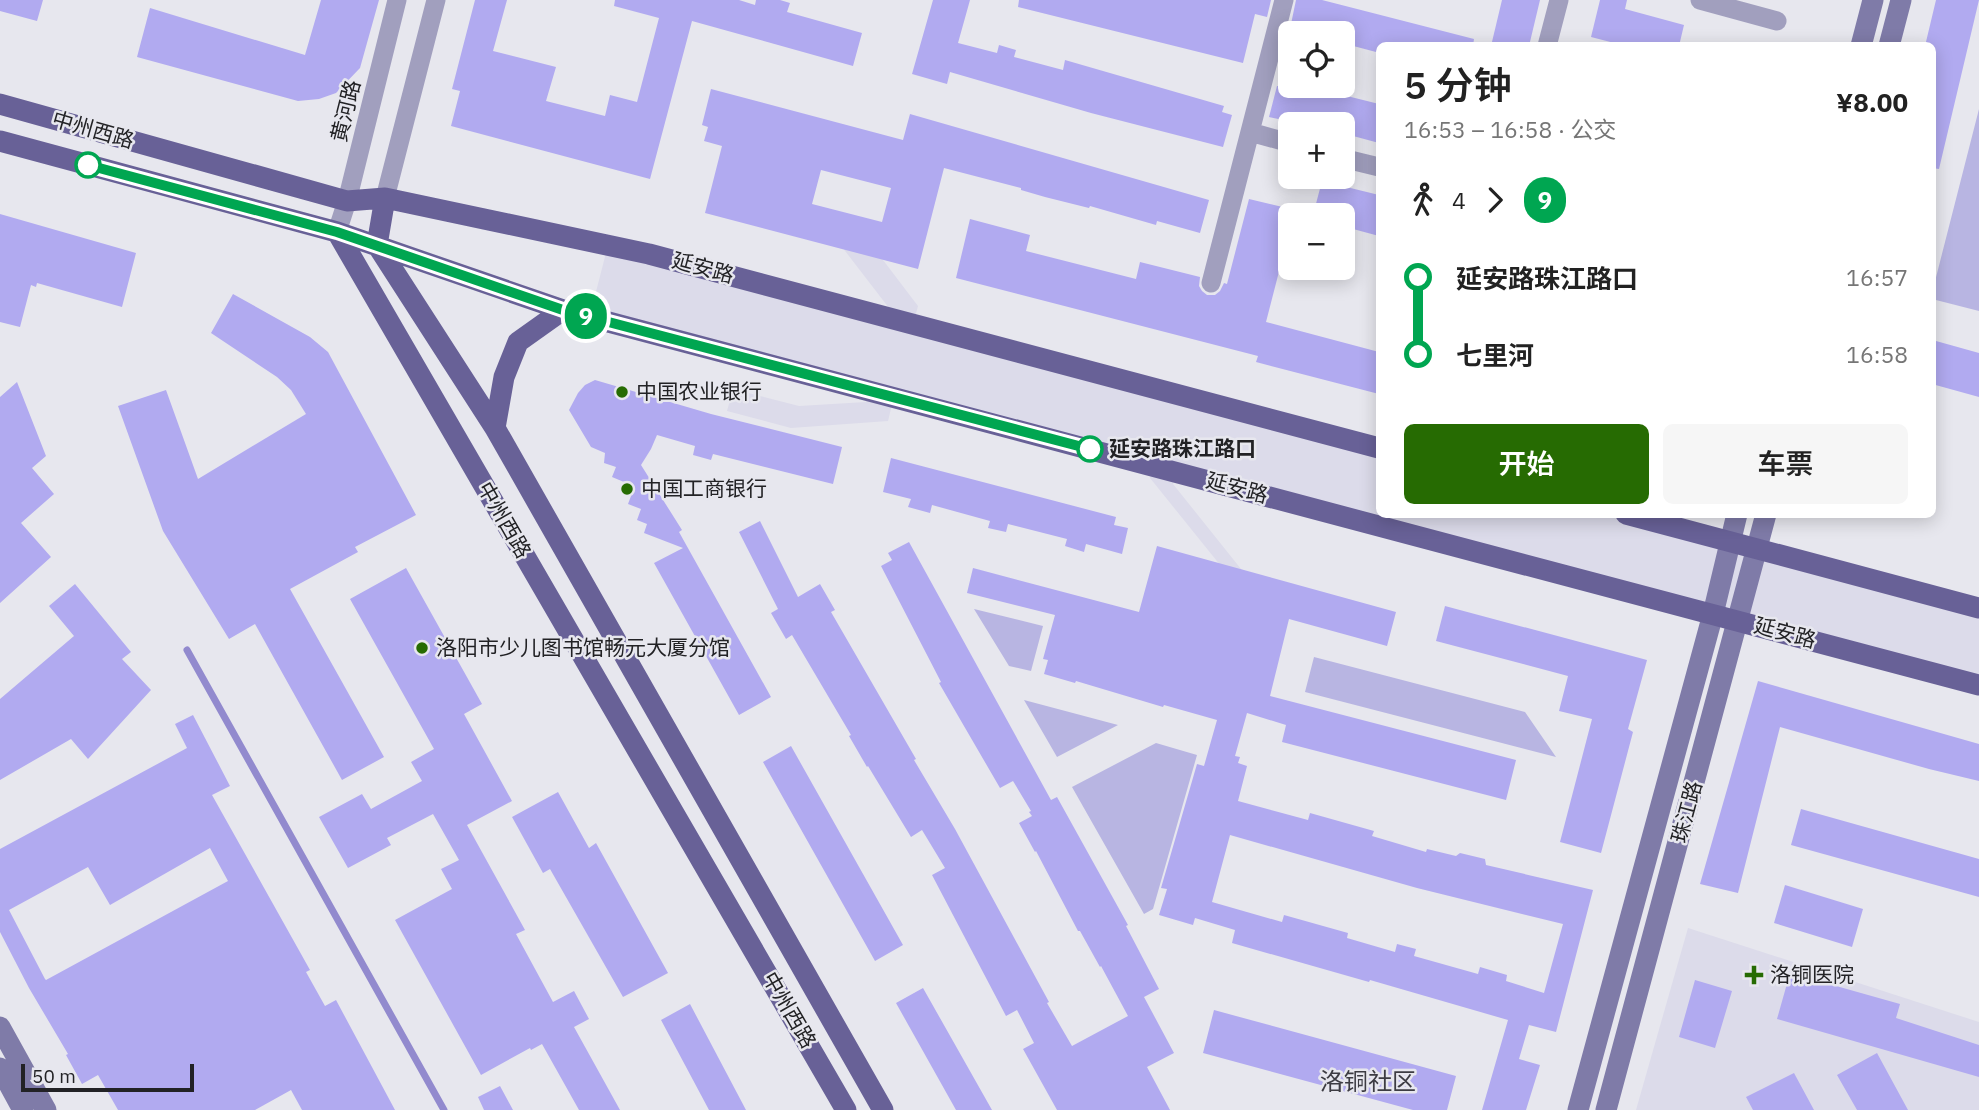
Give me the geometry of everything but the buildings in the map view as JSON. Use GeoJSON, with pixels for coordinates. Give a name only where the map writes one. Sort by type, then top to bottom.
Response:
{"type":"FeatureCollection","features":[{"type":"Feature","properties":{"kind":"main road"},"geometry":{"type":"LineString","coordinates":[[1862,42],[1872,0]]}},
{"type":"Feature","properties":{"kind":"main road"},"geometry":{"type":"LineString","coordinates":[[1890,42],[1900,0]]}},
{"type":"Feature","properties":{"kind":"main road","name":"中州西路"},"geometry":{"type":"LineString","coordinates":[[0,104],[347,201]]}},
{"type":"Feature","properties":{"kind":"main road","name":"中州西路"},"geometry":{"type":"LineString","coordinates":[[0,141],[337,232],[846,1110]]}},
{"type":"Feature","properties":{"kind":"main road","name":"延安路"},"geometry":{"type":"LineString","coordinates":[[347,201],[385,198],[649,254],[1376,447]]}},
{"type":"Feature","properties":{"kind":"main road"},"geometry":{"type":"LineString","coordinates":[[377,245],[385,198]]}},
{"type":"Feature","properties":{"kind":"main road","name":"延安路"},"geometry":{"type":"LineString","coordinates":[[337,232],[563,310],[1979,685]]}},
{"type":"Feature","properties":{"kind":"main road","name":"中州西路"},"geometry":{"type":"LineString","coordinates":[[377,245],[495,428],[883,1110]]}},
{"type":"Feature","properties":{"kind":"main road"},"geometry":{"type":"LineString","coordinates":[[495,428],[504,377],[518,342],[563,310]]}},
{"type":"Feature","properties":{"kind":"main road"},"geometry":{"type":"LineString","coordinates":[[1640,518],[1979,608]]}},
{"type":"Feature","properties":{"kind":"main road","name":"珠江路"},"geometry":{"type":"LineString","coordinates":[[1578,1110],[1713,614],[1736,518]]}},
{"type":"Feature","properties":{"kind":"main road","name":"珠江路"},"geometry":{"type":"LineString","coordinates":[[1606,1110],[1765,518]]}},
{"type":"Feature","properties":{"kind":"main road"},"geometry":{"type":"LineString","coordinates":[[0,1027],[46,1110]]}},
{"type":"Feature","properties":{"kind":"main road"},"geometry":{"type":"LineString","coordinates":[[0,1068],[23,1110]]}},
{"type":"Feature","properties":{"kind":"street","name":"黄河路"},"geometry":{"type":"LineString","coordinates":[[337,232],[397,0]]}},
{"type":"Feature","properties":{"kind":"street"},"geometry":{"type":"LineString","coordinates":[[385,198],[436,0]]}},
{"type":"Feature","properties":{"kind":"street"},"geometry":{"type":"LineString","coordinates":[[1211,283],[1284,0]]}},
{"type":"Feature","properties":{"kind":"street"},"geometry":{"type":"LineString","coordinates":[[1548,42],[1559,0]]}},
{"type":"Feature","properties":{"kind":"street"},"geometry":{"type":"LineString","coordinates":[[1700,0],[1777,21]]}},
{"type":"Feature","properties":{"kind":"street"},"geometry":{"type":"LineString","coordinates":[[1250,132],[1278,140]]}},
{"type":"Feature","properties":{"kind":"street"},"geometry":{"type":"LineString","coordinates":[[1355,161],[1376,166]]}},
{"type":"Feature","properties":{"kind":"shaded area"},"geometry":{"type":"Polygon","coordinates":[[[1979,109],[1979,311],[1936,300],[1936,277],[1979,109]]]}},
{"type":"Feature","properties":{"kind":"shaded area"},"geometry":{"type":"Polygon","coordinates":[[[864,235],[918,306],[912,329],[1376,451],[1376,518],[1627,518],[1979,610],[1979,681],[1177,470],[1173,484],[1245,574],[1237,586],[1150,478],[1153,464],[894,396],[888,421],[791,428],[727,411],[733,389],[799,406],[866,402],[870,389],[590,315],[607,249],[889,308],[842,247],[864,235]]]}},
{"type":"Feature","properties":{"kind":"shaded area"},"geometry":{"type":"Polygon","coordinates":[[[974,609],[1043,626],[1031,671],[1009,666],[974,609]]]}},
{"type":"Feature","properties":{"kind":"shaded area"},"geometry":{"type":"Polygon","coordinates":[[[1314,657],[1525,712],[1556,757],[1305,692],[1314,657]]]}},
{"type":"Feature","properties":{"kind":"shaded area"},"geometry":{"type":"Polygon","coordinates":[[[1024,700],[1118,725],[1057,757],[1024,700]]]}},
{"type":"Feature","properties":{"kind":"shaded area"},"geometry":{"type":"Polygon","coordinates":[[[1156,743],[1197,755],[1153,909],[1144,914],[1072,787],[1156,743]]]}},
{"type":"Feature","properties":{"kind":"shaded area","name":"洛铜医院"},"geometry":{"type":"Polygon","coordinates":[[[1688,928],[1979,1022],[1979,1110],[1636,1110],[1688,928]]]}},
{"type":"Feature","properties":{"kind":"waterway"},"geometry":{"type":"LineString","coordinates":[[187,650],[444,1110]]}},
{"type":"Feature","properties":{"kind":"bus line","name":"9"},"geometry":{"type":"LineString","coordinates":[[88,165],[337,232],[563,310],[1090,449]]}},
{"type":"Feature","properties":{"kind":"place","name":"中国农业银行"},"geometry":{"type":"Point","coordinates":[622,392]}},
{"type":"Feature","properties":{"kind":"place","name":"延安路珠江路口"},"geometry":{"type":"Point","coordinates":[1090,449]}},
{"type":"Feature","properties":{"kind":"place","name":"中国工商银行"},"geometry":{"type":"Point","coordinates":[627,489]}},
{"type":"Feature","properties":{"kind":"place","name":"洛阳市少儿图书馆畅元大厦分馆"},"geometry":{"type":"Point","coordinates":[422,648]}},
{"type":"Feature","properties":{"kind":"place","name":"洛铜医院"},"geometry":{"type":"Point","coordinates":[1754,975]}},
{"type":"Feature","properties":{"kind":"district","name":"洛铜社区"},"geometry":{"type":"Point","coordinates":[1368,1082]}}]}
